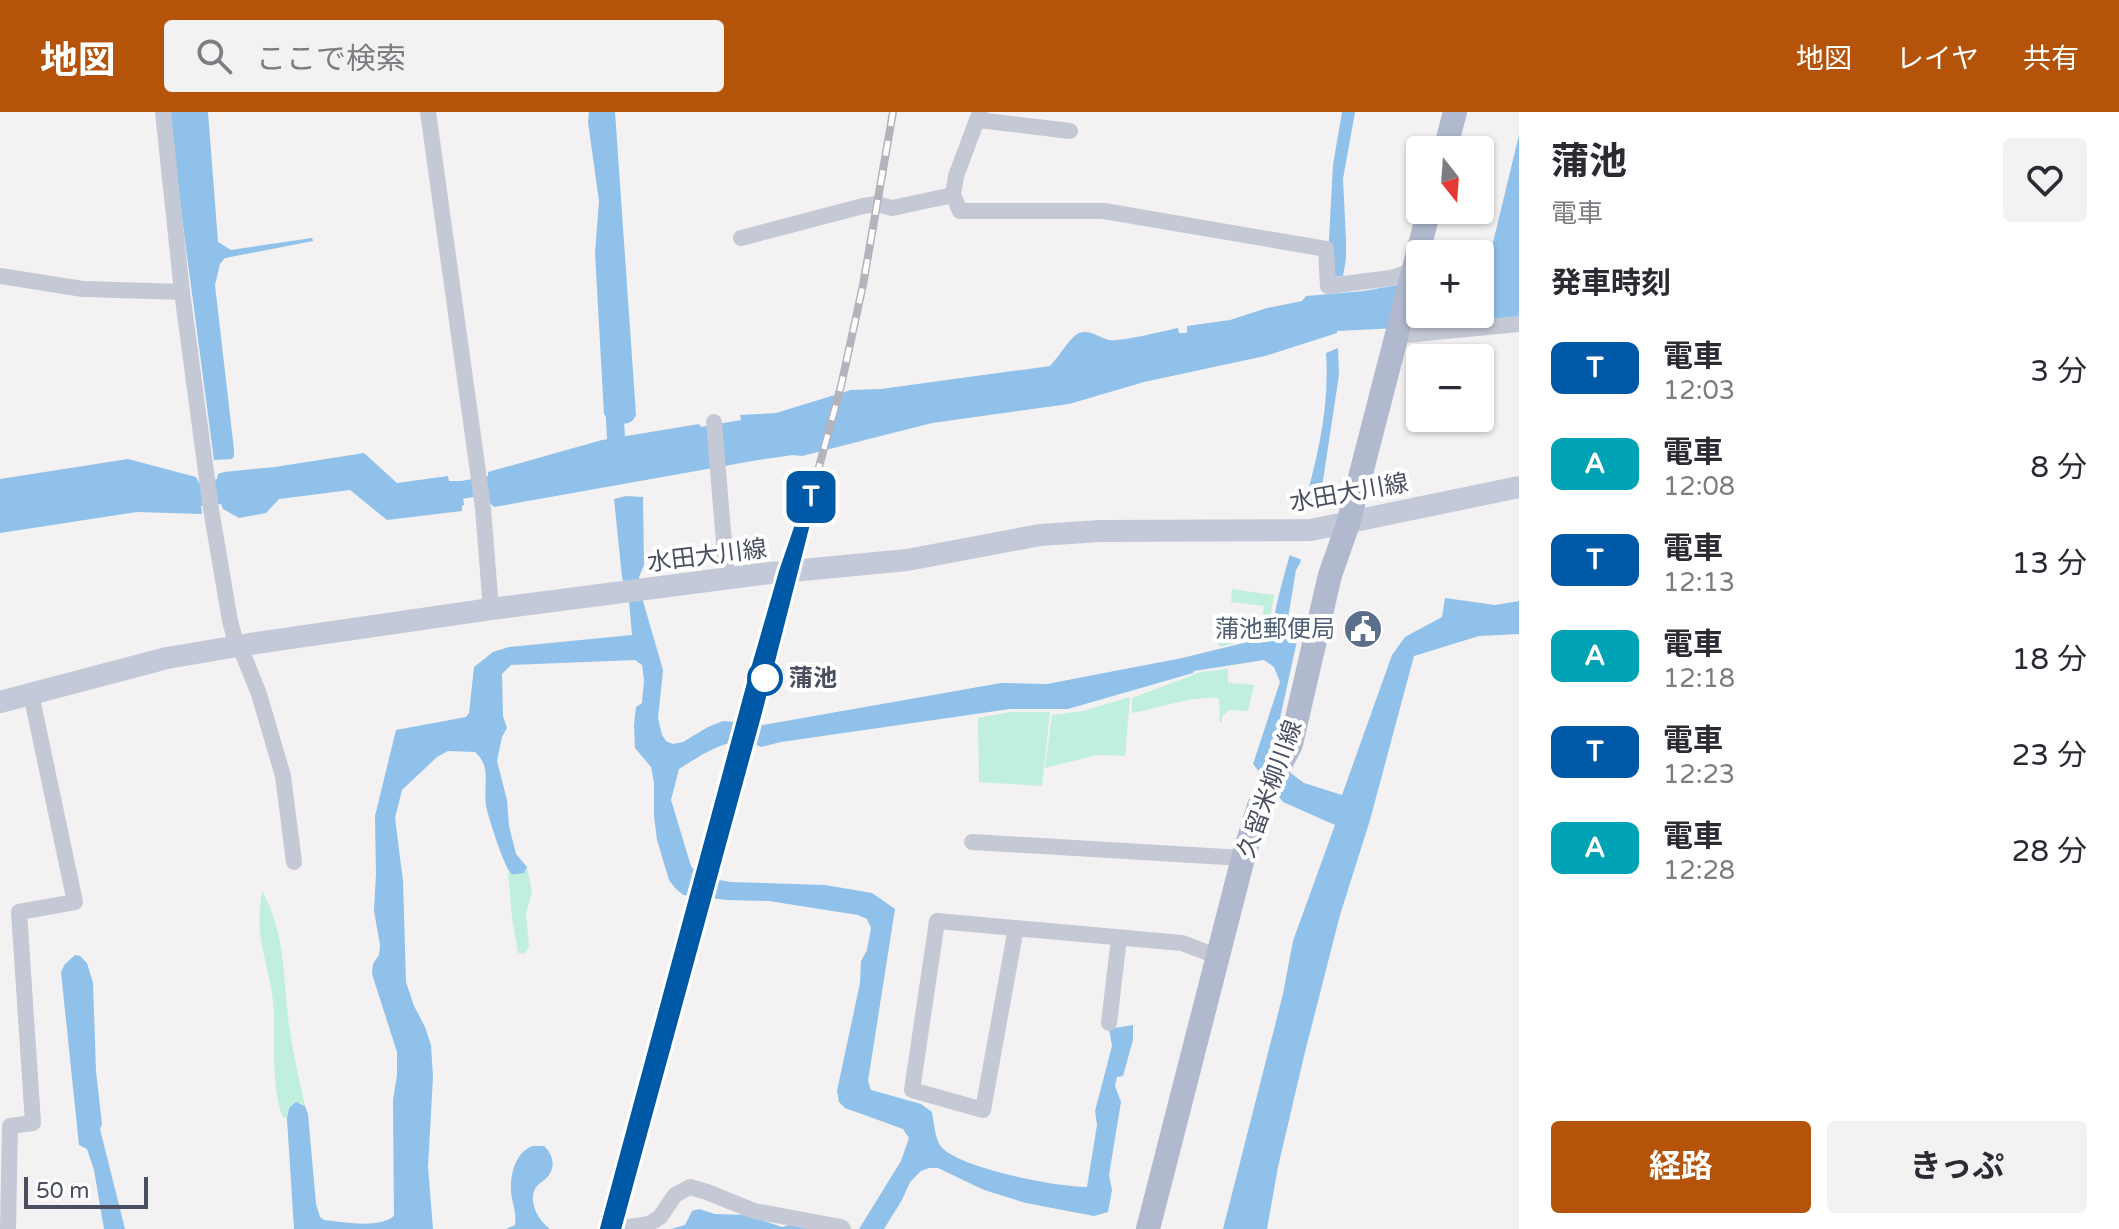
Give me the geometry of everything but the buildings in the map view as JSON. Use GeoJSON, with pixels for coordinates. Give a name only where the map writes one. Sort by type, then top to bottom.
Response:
{"type":"FeatureCollection","features":[{"type":"Feature","properties":{"kind":"main road"},"geometry":{"type":"LineString","coordinates":[[1449,136],[1455,112]]}},
{"type":"Feature","properties":{"kind":"main road","name":"久留米柳川線"},"geometry":{"type":"LineString","coordinates":[[1148,1229],[1243,858],[1259,806],[1291,744],[1330,575],[1348,524],[1406,295]]}},
{"type":"Feature","properties":{"kind":"main road","name":"水田大川線"},"geometry":{"type":"LineString","coordinates":[[0,702],[167,658],[491,609],[907,560],[1040,535],[1100,531],[1303,531],[1519,487]]}},
{"type":"Feature","properties":{"kind":"street"},"geometry":{"type":"LineString","coordinates":[[163,112],[182,292],[211,509],[230,621],[237,647],[242,652],[259,694],[283,776],[294,862]]}},
{"type":"Feature","properties":{"kind":"street"},"geometry":{"type":"LineString","coordinates":[[428,112],[483,508],[491,609]]}},
{"type":"Feature","properties":{"kind":"street"},"geometry":{"type":"LineString","coordinates":[[1070,131],[979,116],[956,176],[953,195],[960,211],[1104,211],[1326,249],[1328,286],[1406,276]]}},
{"type":"Feature","properties":{"kind":"street"},"geometry":{"type":"LineString","coordinates":[[741,238],[863,206],[877,204],[892,208],[953,195]]}},
{"type":"Feature","properties":{"kind":"street"},"geometry":{"type":"LineString","coordinates":[[0,276],[83,289],[182,292]]}},
{"type":"Feature","properties":{"kind":"street"},"geometry":{"type":"LineString","coordinates":[[1396,334],[1519,324]]}},
{"type":"Feature","properties":{"kind":"street"},"geometry":{"type":"LineString","coordinates":[[714,422],[727,579]]}},
{"type":"Feature","properties":{"kind":"street"},"geometry":{"type":"LineString","coordinates":[[8,1229],[5,1126],[33,1123],[19,912],[75,902],[31,694]]}},
{"type":"Feature","properties":{"kind":"street"},"geometry":{"type":"LineString","coordinates":[[972,842],[1243,858]]}},
{"type":"Feature","properties":{"kind":"street"},"geometry":{"type":"LineString","coordinates":[[1016,928],[983,1110],[912,1090],[937,921],[1016,928],[1119,938],[1182,943],[1219,957]]}},
{"type":"Feature","properties":{"kind":"street"},"geometry":{"type":"LineString","coordinates":[[1109,1023],[1119,938]]}},
{"type":"Feature","properties":{"kind":"street"},"geometry":{"type":"LineString","coordinates":[[616,1229],[649,1224],[660,1217],[675,1195],[690,1187],[754,1211],[843,1229]]}},
{"type":"Feature","properties":{"kind":"green space"},"geometry":{"type":"Polygon","coordinates":[[[1232,589],[1274,595],[1268,632],[1220,647],[1218,643],[1250,636],[1251,631],[1260,630],[1264,606],[1231,602],[1232,589]]]}},
{"type":"Feature","properties":{"kind":"green space"},"geometry":{"type":"Polygon","coordinates":[[[1228,669],[1228,683],[1254,685],[1248,711],[1229,710],[1220,722],[1219,698],[1208,698],[1132,713],[1132,698],[1201,672],[1228,669]]]}},
{"type":"Feature","properties":{"kind":"green space"},"geometry":{"type":"Polygon","coordinates":[[[1130,697],[1125,756],[1097,755],[1045,768],[1052,715],[1083,711],[1130,697]]]}},
{"type":"Feature","properties":{"kind":"green space"},"geometry":{"type":"Polygon","coordinates":[[[1010,712],[1050,712],[1042,786],[979,782],[978,718],[1010,712]]]}},
{"type":"Feature","properties":{"kind":"green space"},"geometry":{"type":"Polygon","coordinates":[[[527,867],[532,892],[526,914],[529,946],[524,954],[518,953],[508,872],[525,872],[527,867]]]}},
{"type":"Feature","properties":{"kind":"green space"},"geometry":{"type":"Polygon","coordinates":[[[262,891],[280,940],[289,1026],[305,1106],[301,1103],[289,1108],[287,1119],[279,1106],[275,1080],[273,1003],[260,934],[262,891]]]}},
{"type":"Feature","properties":{"kind":"water"},"geometry":{"type":"Polygon","coordinates":[[[168,112],[208,112],[218,242],[231,250],[312,238],[313,241],[225,258],[220,264],[215,285],[234,450],[232,459],[214,460],[168,112]]]}},
{"type":"Feature","properties":{"kind":"water"},"geometry":{"type":"Polygon","coordinates":[[[589,112],[615,112],[636,415],[625,424],[609,421],[604,414],[595,253],[599,201],[589,112]]]}},
{"type":"Feature","properties":{"kind":"water"},"geometry":{"type":"Polygon","coordinates":[[[1342,112],[1355,112],[1343,179],[1346,259],[1343,276],[1327,277],[1333,165],[1342,112]]]}},
{"type":"Feature","properties":{"kind":"water"},"geometry":{"type":"Polygon","coordinates":[[[1519,135],[1519,318],[1494,319],[1494,240],[1519,135]]]}},
{"type":"Feature","properties":{"kind":"water"},"geometry":{"type":"Polygon","coordinates":[[[1406,285],[1406,328],[1337,331],[1265,356],[1144,382],[1069,404],[932,423],[802,456],[758,460],[494,507],[489,502],[482,479],[488,476],[488,472],[602,440],[741,420],[740,415],[776,413],[851,390],[881,389],[1050,366],[1072,338],[1083,332],[1109,340],[1178,328],[1179,333],[1187,333],[1187,326],[1230,320],[1302,301],[1306,296],[1406,285]]]}},
{"type":"Feature","properties":{"kind":"water"},"geometry":{"type":"Polygon","coordinates":[[[1338,348],[1339,375],[1322,487],[1296,570],[1287,624],[1293,629],[1297,641],[1277,732],[1268,756],[1304,783],[1342,795],[1392,655],[1405,637],[1442,617],[1445,598],[1495,605],[1519,601],[1519,634],[1479,636],[1414,656],[1370,820],[1340,915],[1278,1167],[1267,1229],[1223,1229],[1283,994],[1293,941],[1335,825],[1283,802],[1253,764],[1280,682],[1274,667],[1264,660],[1194,671],[1068,709],[1010,709],[761,747],[751,743],[729,743],[679,769],[671,800],[691,866],[698,874],[731,882],[825,885],[872,893],[895,909],[868,1081],[871,1090],[921,1104],[932,1112],[940,1145],[953,1156],[989,1170],[1054,1184],[1087,1187],[1097,1125],[1095,1111],[1112,1046],[1109,1029],[1133,1025],[1133,1040],[1123,1076],[1117,1077],[1115,1086],[1121,1102],[1109,1175],[1112,1190],[1108,1212],[1094,1216],[1026,1203],[984,1190],[938,1168],[929,1168],[910,1182],[884,1229],[859,1229],[901,1161],[909,1138],[903,1129],[845,1108],[839,1102],[837,1091],[860,983],[861,961],[867,950],[871,928],[867,919],[858,915],[769,901],[683,895],[675,888],[669,880],[657,840],[651,767],[635,748],[636,707],[642,703],[644,680],[642,665],[635,660],[511,665],[502,674],[503,716],[507,728],[497,761],[516,854],[527,867],[524,873],[512,874],[501,854],[486,805],[485,770],[475,752],[448,751],[437,757],[402,790],[395,818],[403,881],[406,982],[431,1045],[433,1077],[428,1167],[433,1229],[294,1229],[287,1119],[289,1108],[296,1102],[305,1106],[308,1114],[316,1204],[320,1217],[324,1220],[370,1224],[394,1216],[393,1100],[397,1052],[372,974],[380,945],[374,911],[375,816],[396,730],[466,717],[474,667],[493,652],[509,647],[632,635],[614,499],[643,497],[644,565],[639,577],[663,670],[658,718],[662,735],[673,744],[723,721],[763,725],[1001,683],[1047,684],[1182,658],[1264,638],[1271,633],[1323,425],[1326,353],[1338,348]]]}},
{"type":"Feature","properties":{"kind":"water"},"geometry":{"type":"Polygon","coordinates":[[[364,453],[397,483],[448,476],[449,481],[461,481],[462,511],[387,520],[350,490],[279,499],[266,513],[239,518],[223,509],[221,504],[201,506],[202,514],[137,512],[0,533],[0,479],[128,459],[196,477],[199,483],[217,479],[218,474],[224,472],[364,453]]]}},
{"type":"Feature","properties":{"kind":"water"},"geometry":{"type":"Polygon","coordinates":[[[75,955],[87,963],[93,983],[100,1129],[125,1229],[104,1229],[94,1170],[87,1149],[79,1145],[61,972],[75,955]]]}},
{"type":"Feature","properties":{"kind":"water"},"geometry":{"type":"Polygon","coordinates":[[[533,1146],[544,1146],[552,1159],[551,1171],[533,1194],[539,1217],[550,1229],[506,1229],[515,1225],[511,1191],[513,1171],[522,1153],[533,1146]]]}},
{"type":"Feature","properties":{"kind":"water"},"geometry":{"type":"Polygon","coordinates":[[[699,1209],[715,1214],[747,1215],[782,1227],[795,1223],[823,1229],[671,1229],[685,1225],[692,1211],[699,1209]]]}},
{"type":"Feature","properties":{"kind":"pier"},"geometry":{"type":"Polygon","coordinates":[[[1319,505],[1305,561],[1289,555],[1300,507],[1319,505]]]}},
{"type":"Feature","properties":{"kind":"waterway"},"geometry":{"type":"LineString","coordinates":[[614,399],[617,461]]}},
{"type":"Feature","properties":{"kind":"waterway"},"geometry":{"type":"LineString","coordinates":[[438,494],[496,484]]}},
{"type":"Feature","properties":{"kind":"railway"},"geometry":{"type":"LineString","coordinates":[[606,1229],[755,676],[811,496],[841,386],[863,285],[893,112]]}},
{"type":"Feature","properties":{"kind":"train","name":"T"},"geometry":{"type":"LineString","coordinates":[[606,1229],[755,676],[811,496],[756,712],[615,1229]]}},
{"type":"Feature","properties":{"kind":"place","name":"蒲池郵便局"},"geometry":{"type":"Point","coordinates":[1363,629]}},
{"type":"Feature","properties":{"kind":"place","name":"蒲池"},"geometry":{"type":"Point","coordinates":[765,678]}}]}
